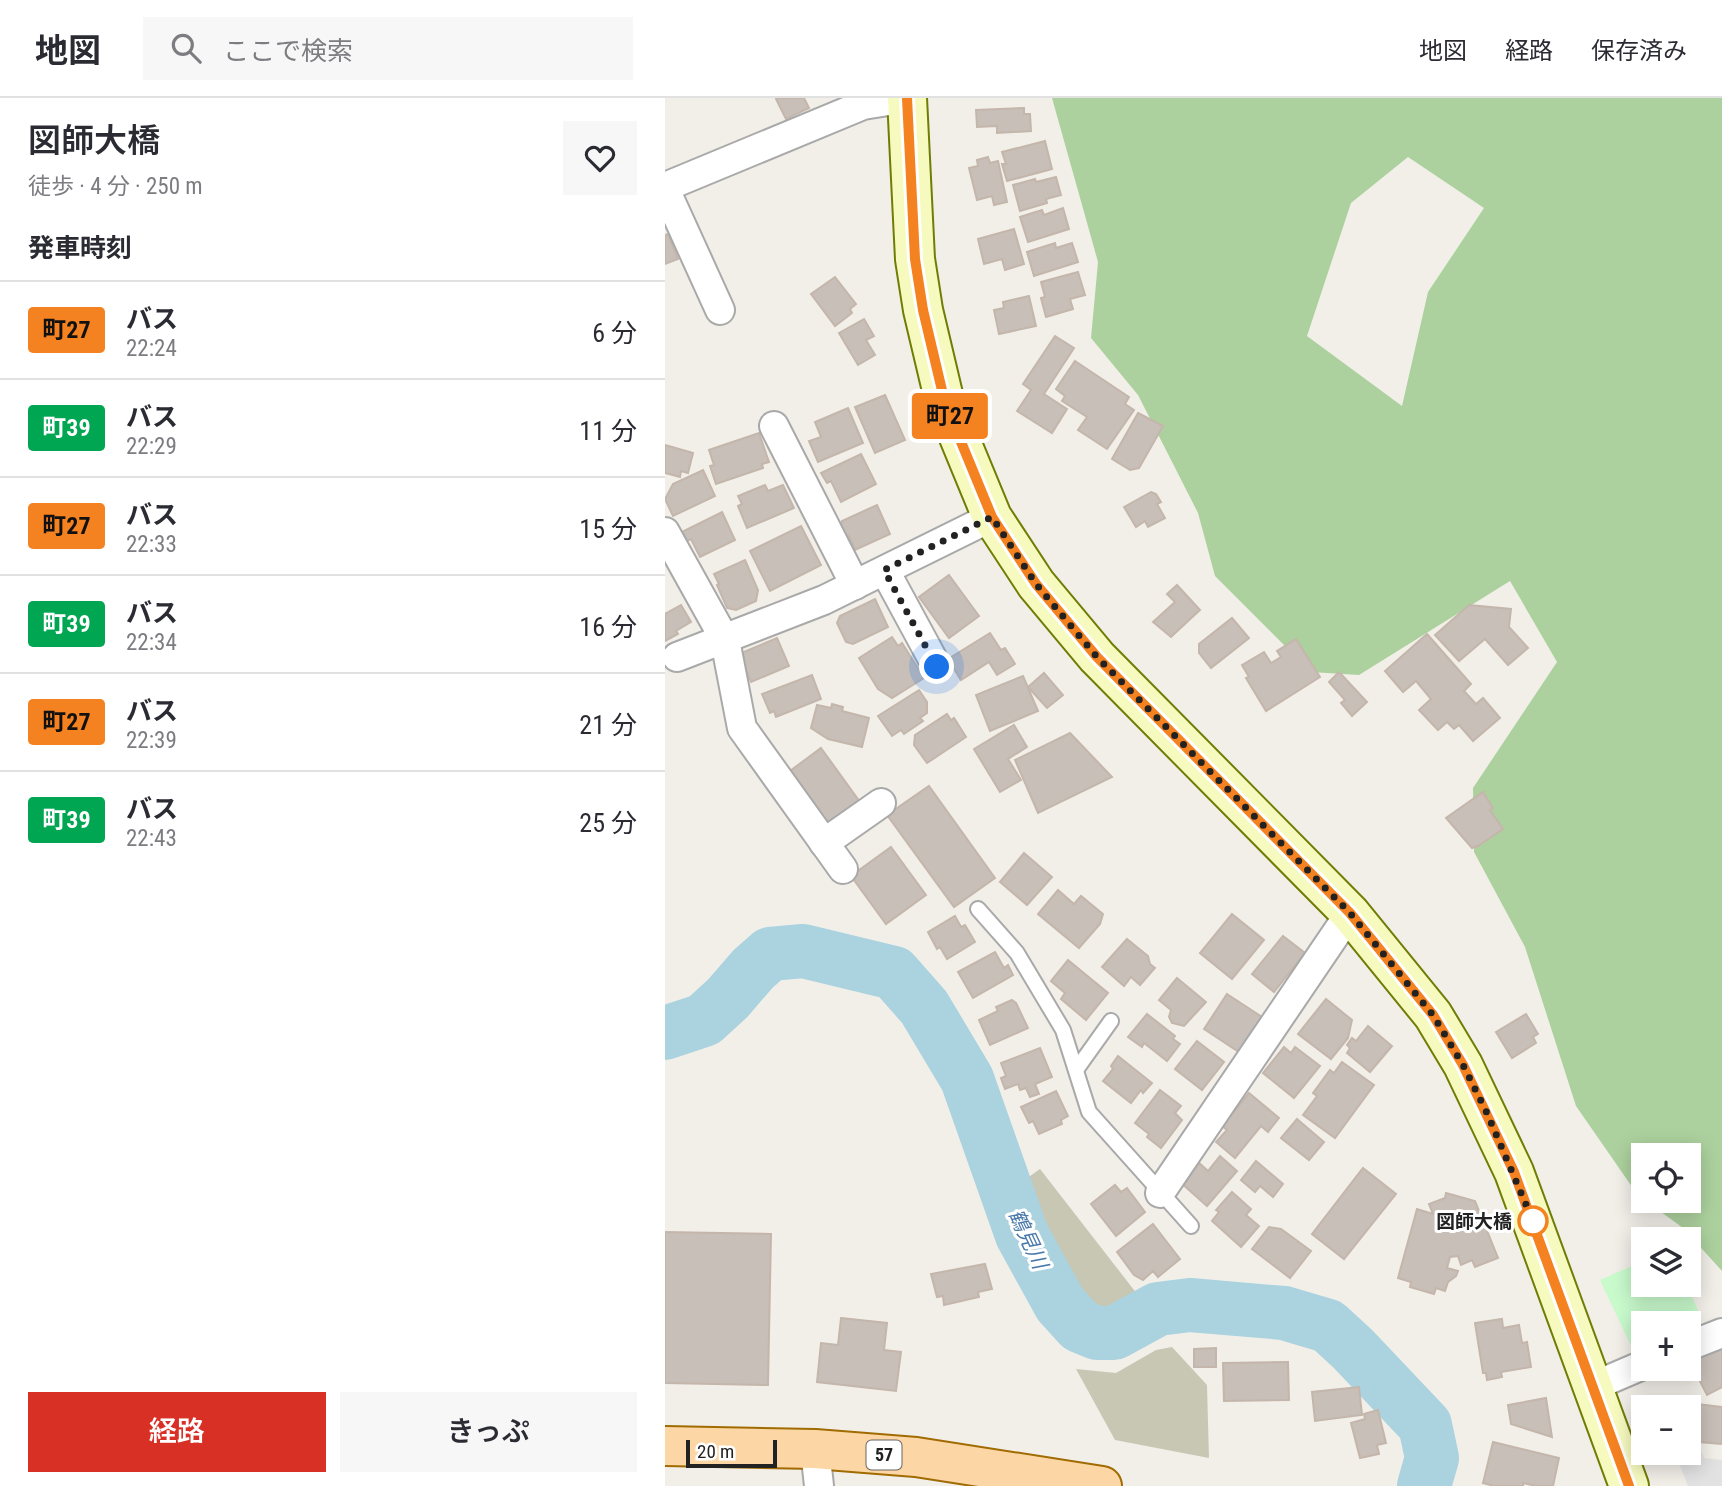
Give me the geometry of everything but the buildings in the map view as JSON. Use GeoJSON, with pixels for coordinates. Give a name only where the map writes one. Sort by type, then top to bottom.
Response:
{"type":"FeatureCollection","features":[{"type":"Feature","properties":{"kind":"main road"},"geometry":{"type":"LineString","coordinates":[[907,98],[915,259],[923,310],[945,403],[992,517],[1036,584],[1097,657],[1350,913],[1433,1015],[1463,1065],[1514,1172],[1629,1486]]}},
{"type":"Feature","properties":{"kind":"main road","name":"57"},"geometry":{"type":"LineString","coordinates":[[665,1446],[815,1449],[916,1457],[1102,1486]]}},
{"type":"Feature","properties":{"kind":"street"},"geometry":{"type":"LineString","coordinates":[[720,310],[665,188],[863,105],[907,98]]}},
{"type":"Feature","properties":{"kind":"street"},"geometry":{"type":"LineString","coordinates":[[774,426],[855,585]]}},
{"type":"Feature","properties":{"kind":"street"},"geometry":{"type":"LineString","coordinates":[[677,657],[725,640],[855,585],[992,517]]}},
{"type":"Feature","properties":{"kind":"street"},"geometry":{"type":"LineString","coordinates":[[665,532],[725,640],[741,728],[843,869]]}},
{"type":"Feature","properties":{"kind":"street"},"geometry":{"type":"LineString","coordinates":[[884,570],[937,667]]}},
{"type":"Feature","properties":{"kind":"street"},"geometry":{"type":"LineString","coordinates":[[824,843],[881,803]]}},
{"type":"Feature","properties":{"kind":"street"},"geometry":{"type":"LineString","coordinates":[[1160,1194],[1350,913]]}},
{"type":"Feature","properties":{"kind":"street"},"geometry":{"type":"LineString","coordinates":[[1701,1341],[1722,1333]]}},
{"type":"Feature","properties":{"kind":"street"},"geometry":{"type":"LineString","coordinates":[[1594,1386],[1631,1370]]}},
{"type":"Feature","properties":{"kind":"street"},"geometry":{"type":"LineString","coordinates":[[815,1449],[819,1486]]}},
{"type":"Feature","properties":{"kind":"lane"},"geometry":{"type":"LineString","coordinates":[[978,909],[1017,953],[1063,1030],[1089,1112],[1191,1226]]}},
{"type":"Feature","properties":{"kind":"lane"},"geometry":{"type":"LineString","coordinates":[[1076,1070],[1111,1021]]}},
{"type":"Feature","properties":{"kind":"shaded area"},"geometry":{"type":"Polygon","coordinates":[[[1040,1169],[1141,1299],[1112,1313],[1094,1309],[1070,1295],[1040,1228],[1023,1181],[1040,1169]]]}},
{"type":"Feature","properties":{"kind":"shaded area"},"geometry":{"type":"Polygon","coordinates":[[[1172,1347],[1207,1385],[1209,1458],[1115,1440],[1076,1369],[1116,1373],[1156,1350],[1172,1347]]]}},
{"type":"Feature","properties":{"kind":"shaded area"},"geometry":{"type":"Polygon","coordinates":[[[1701,1451],[1704,1458],[1722,1460],[1722,1486],[1688,1486],[1680,1465],[1701,1465],[1701,1451]]]}},
{"type":"Feature","properties":{"kind":"green space"},"geometry":{"type":"Polygon","coordinates":[[[1052,98],[1722,98],[1722,1271],[1701,1248],[1701,1227],[1682,1227],[1662,1213],[1701,1213],[1701,1143],[1631,1143],[1631,1185],[1576,1106],[1525,947],[1474,852],[1473,788],[1557,662],[1510,581],[1359,675],[1311,672],[1215,576],[1198,513],[1138,395],[1091,338],[1098,262],[1052,98]],[[1408,157],[1351,203],[1307,336],[1402,406],[1428,292],[1484,208],[1408,157]]]}},
{"type":"Feature","properties":{"kind":"green space"},"geometry":{"type":"Polygon","coordinates":[[[1631,1266],[1631,1297],[1692,1297],[1699,1311],[1631,1311],[1631,1346],[1600,1280],[1631,1266]]]}},
{"type":"Feature","properties":{"kind":"waterway","name":"鶴見川"},"geometry":{"type":"LineString","coordinates":[[665,1033],[704,1020],[770,954],[803,951],[894,973],[924,1007],[967,1079],[1022,1235],[1060,1304],[1080,1326],[1097,1333],[1114,1333],[1158,1309],[1190,1305],[1284,1313],[1328,1326],[1425,1425],[1432,1458],[1424,1486]]}},
{"type":"Feature","properties":{"kind":"bus line","name":"町27"},"geometry":{"type":"LineString","coordinates":[[907,98],[915,259],[923,310],[945,403],[992,517],[1036,584],[1097,657],[1350,913],[1391,960],[1433,1015],[1463,1065],[1514,1172],[1629,1486]]}},
{"type":"Feature","properties":{"kind":"place","name":"図師大橋"},"geometry":{"type":"Point","coordinates":[1533,1221]}},
{"type":"Feature","properties":{"kind":"route"},"geometry":{"type":"LineString","coordinates":[[937,667],[884,570],[992,517],[1036,584],[1097,657],[1350,913],[1391,960],[1433,1015],[1463,1065],[1514,1172],[1533,1221]]}}]}
